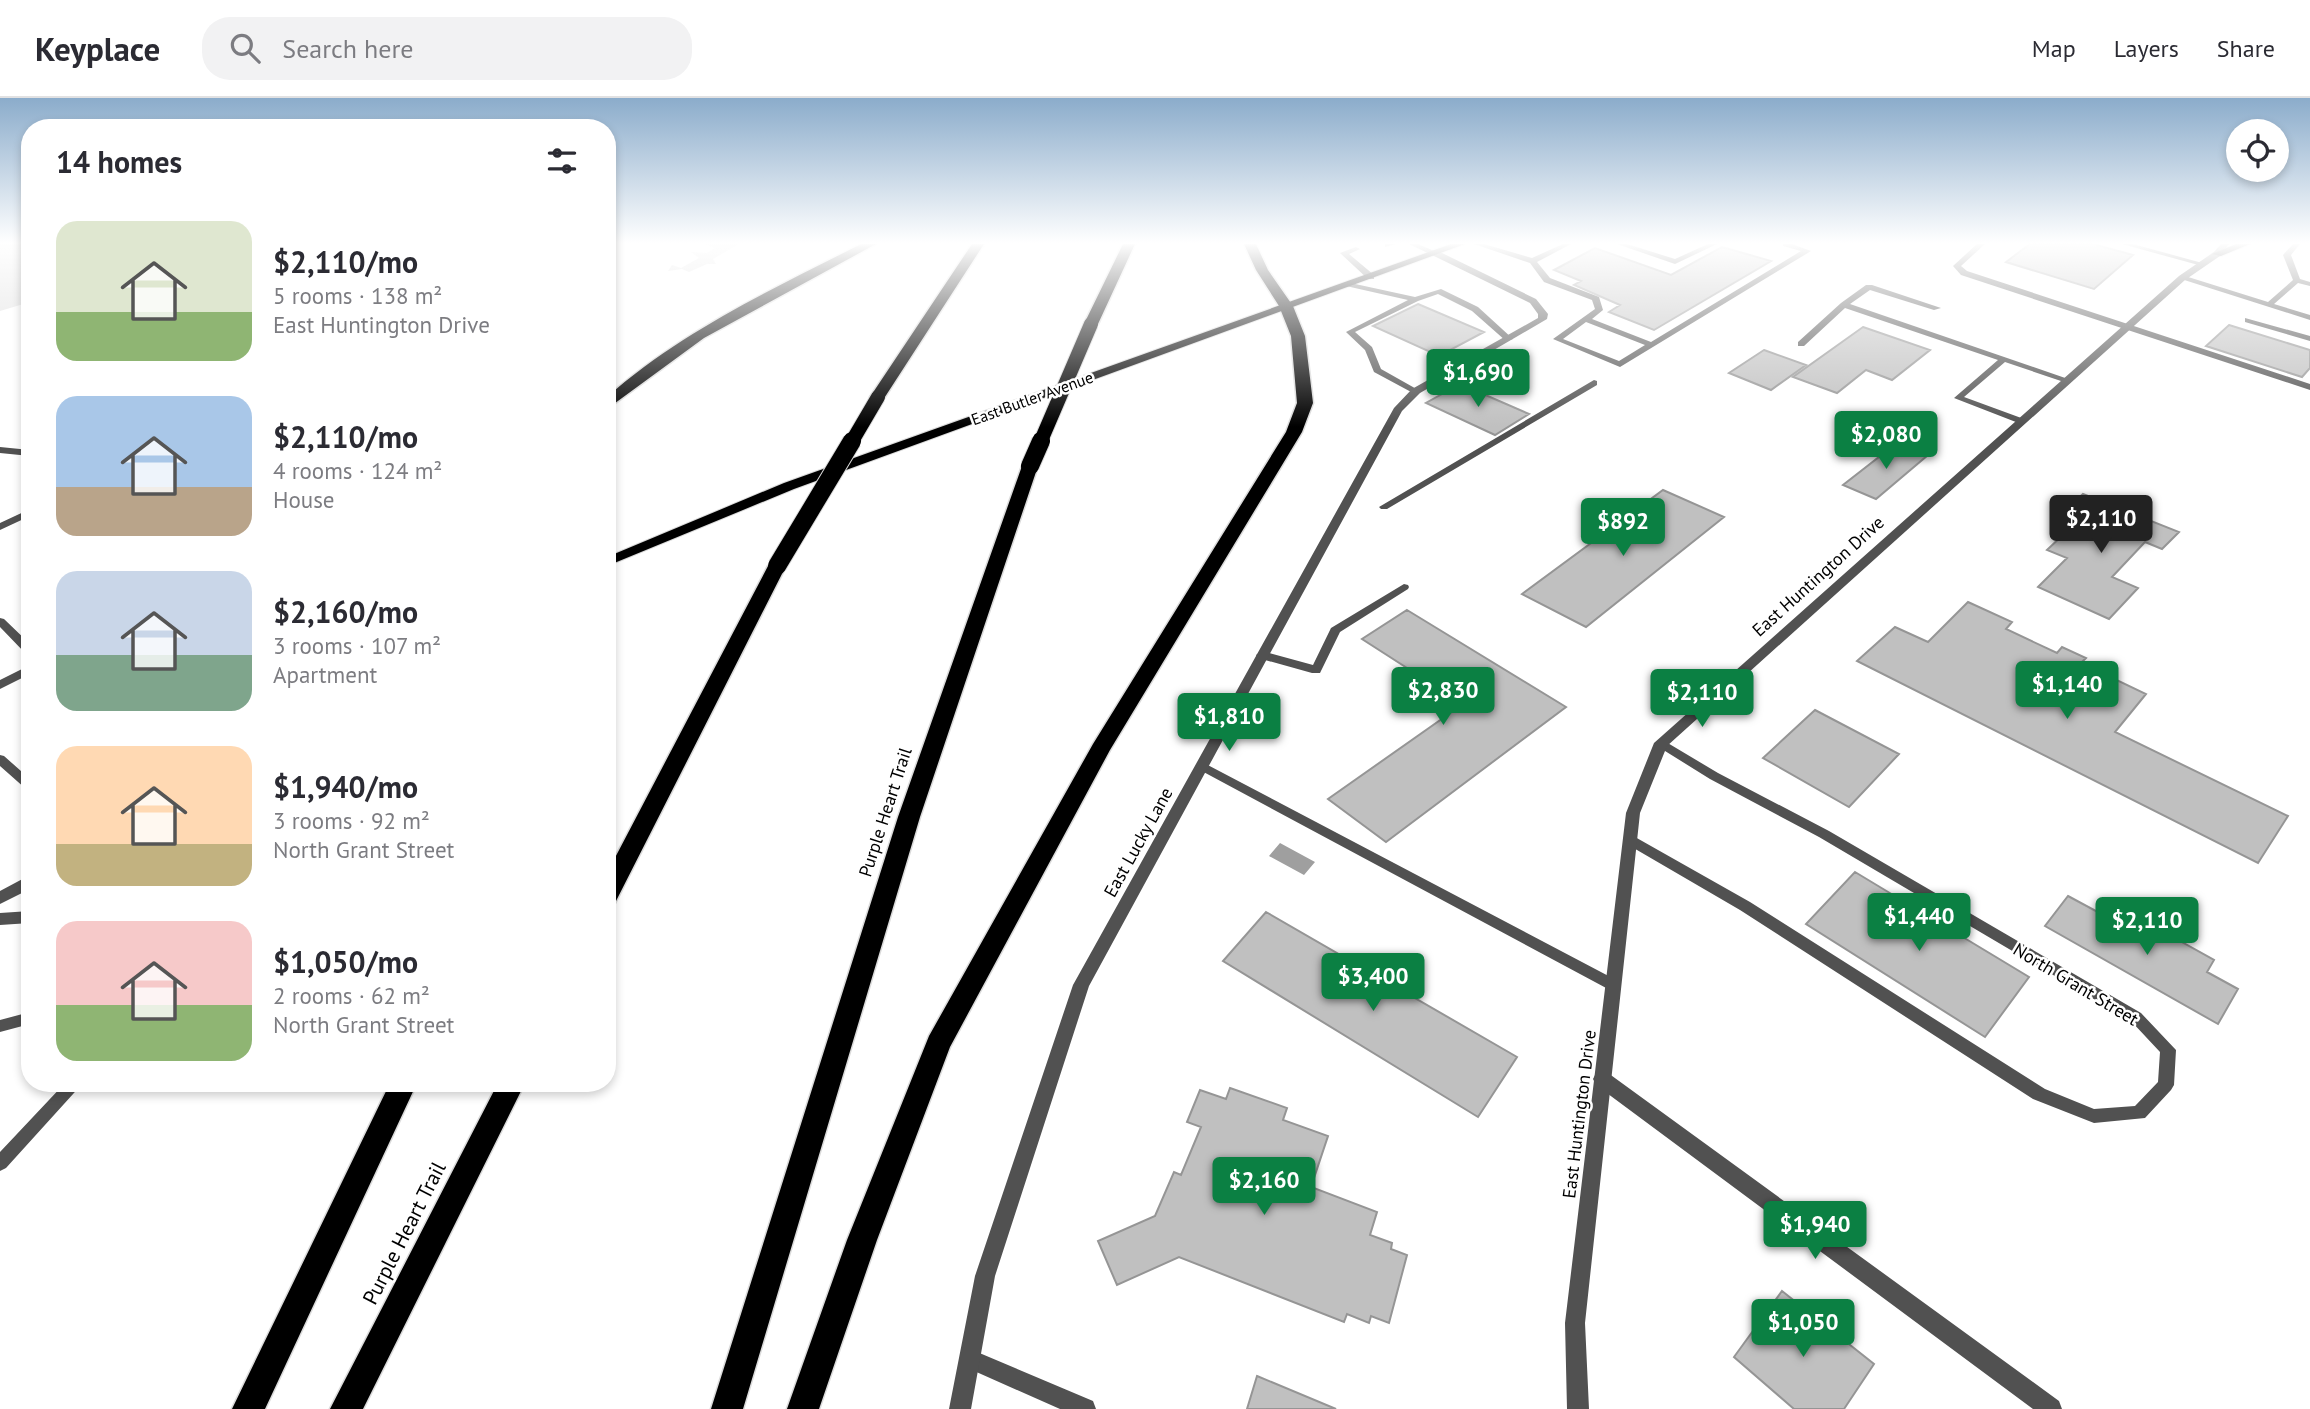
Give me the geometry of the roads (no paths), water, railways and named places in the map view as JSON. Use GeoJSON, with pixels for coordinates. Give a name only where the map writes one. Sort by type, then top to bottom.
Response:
{"type":"FeatureCollection","features":[{"type":"Feature","properties":{"kind":"highway"},"geometry":{"type":"LineString","coordinates":[[616,397],[643,373],[693,339],[756,305]]}},
{"type":"Feature","properties":{"kind":"highway"},"geometry":{"type":"LineString","coordinates":[[616,879],[777,566],[878,397],[938,305]]}},
{"type":"Feature","properties":{"kind":"highway","name":"Purple Heart Trail"},"geometry":{"type":"LineString","coordinates":[[727,1409],[836,1048],[956,677],[1030,466],[1100,305]]}},
{"type":"Feature","properties":{"kind":"highway"},"geometry":{"type":"LineString","coordinates":[[803,1409],[862,1240],[938,1044],[1100,749],[1294,432],[1305,403],[1298,337],[1286,306]]}},
{"type":"Feature","properties":{"kind":"highway"},"geometry":{"type":"LineString","coordinates":[[248,1409],[400,1092]]}},
{"type":"Feature","properties":{"kind":"highway","name":"Purple Heart Trail"},"geometry":{"type":"LineString","coordinates":[[346,1409],[507,1092]]}},
{"type":"Feature","properties":{"kind":"main road","name":"East Butler Avenue"},"geometry":{"type":"LineString","coordinates":[[616,558],[789,486],[1286,306]]}},
{"type":"Feature","properties":{"kind":"street","name":"East Lucky Lane"},"geometry":{"type":"LineString","coordinates":[[960,1409],[985,1276],[1081,985],[1398,410],[1416,391],[1542,319],[1539,308],[1534,305]]}},
{"type":"Feature","properties":{"kind":"street","name":"East Huntington Drive"},"geometry":{"type":"LineString","coordinates":[[1578,1409],[1575,1323],[1633,813],[1661,743],[2152,305]]}},
{"type":"Feature","properties":{"kind":"street"},"geometry":{"type":"LineString","coordinates":[[0,898],[21,886]]}},
{"type":"Feature","properties":{"kind":"street"},"geometry":{"type":"LineString","coordinates":[[1602,1079],[2051,1409]]}},
{"type":"Feature","properties":{"kind":"street"},"geometry":{"type":"LineString","coordinates":[[970,1359],[1085,1409]]}},
{"type":"Feature","properties":{"kind":"lane"},"geometry":{"type":"LineString","coordinates":[[1404,305],[1350,332],[1369,349],[1377,370],[1416,391]]}},
{"type":"Feature","properties":{"kind":"lane"},"geometry":{"type":"LineString","coordinates":[[1468,305],[1509,339]]}},
{"type":"Feature","properties":{"kind":"lane"},"geometry":{"type":"LineString","coordinates":[[1598,305],[1599,310],[1557,339],[1620,364],[1717,305]]}},
{"type":"Feature","properties":{"kind":"lane"},"geometry":{"type":"LineString","coordinates":[[1801,344],[1844,305]]}},
{"type":"Feature","properties":{"kind":"lane"},"geometry":{"type":"LineString","coordinates":[[1845,305],[2067,380]]}},
{"type":"Feature","properties":{"kind":"lane"},"geometry":{"type":"LineString","coordinates":[[1928,305],[1937,308]]}},
{"type":"Feature","properties":{"kind":"lane"},"geometry":{"type":"LineString","coordinates":[[2064,305],[2310,387]]}},
{"type":"Feature","properties":{"kind":"lane"},"geometry":{"type":"LineString","coordinates":[[2270,305],[2310,318]]}},
{"type":"Feature","properties":{"kind":"lane"},"geometry":{"type":"LineString","coordinates":[[1585,320],[1651,345]]}},
{"type":"Feature","properties":{"kind":"lane"},"geometry":{"type":"LineString","coordinates":[[2248,320],[2310,339]]}},
{"type":"Feature","properties":{"kind":"lane"},"geometry":{"type":"LineString","coordinates":[[2004,359],[1958,398],[2021,421]]}},
{"type":"Feature","properties":{"kind":"lane"},"geometry":{"type":"LineString","coordinates":[[1384,507],[1594,383]]}},
{"type":"Feature","properties":{"kind":"lane"},"geometry":{"type":"LineString","coordinates":[[0,450],[21,452]]}},
{"type":"Feature","properties":{"kind":"lane"},"geometry":{"type":"LineString","coordinates":[[0,527],[21,516]]}},
{"type":"Feature","properties":{"kind":"lane"},"geometry":{"type":"LineString","coordinates":[[1262,655],[1316,670],[1335,630],[1404,587]]}},
{"type":"Feature","properties":{"kind":"lane"},"geometry":{"type":"LineString","coordinates":[[0,621],[21,642]]}},
{"type":"Feature","properties":{"kind":"lane"},"geometry":{"type":"LineString","coordinates":[[0,685],[21,674]]}},
{"type":"Feature","properties":{"kind":"lane","name":"North Grant Street"},"geometry":{"type":"LineString","coordinates":[[1630,840],[1745,906],[2039,1094],[2094,1116],[2139,1113],[2166,1084],[2168,1050],[2136,1017],[1824,834],[1714,776],[1661,743]]}},
{"type":"Feature","properties":{"kind":"lane"},"geometry":{"type":"LineString","coordinates":[[0,760],[21,778]]}},
{"type":"Feature","properties":{"kind":"lane"},"geometry":{"type":"LineString","coordinates":[[1202,766],[1613,985]]}},
{"type":"Feature","properties":{"kind":"lane"},"geometry":{"type":"LineString","coordinates":[[0,919],[21,918]]}},
{"type":"Feature","properties":{"kind":"lane"},"geometry":{"type":"LineString","coordinates":[[0,1026],[21,1020]]}},
{"type":"Feature","properties":{"kind":"lane"},"geometry":{"type":"LineString","coordinates":[[0,1163],[67,1092]]}}]}
